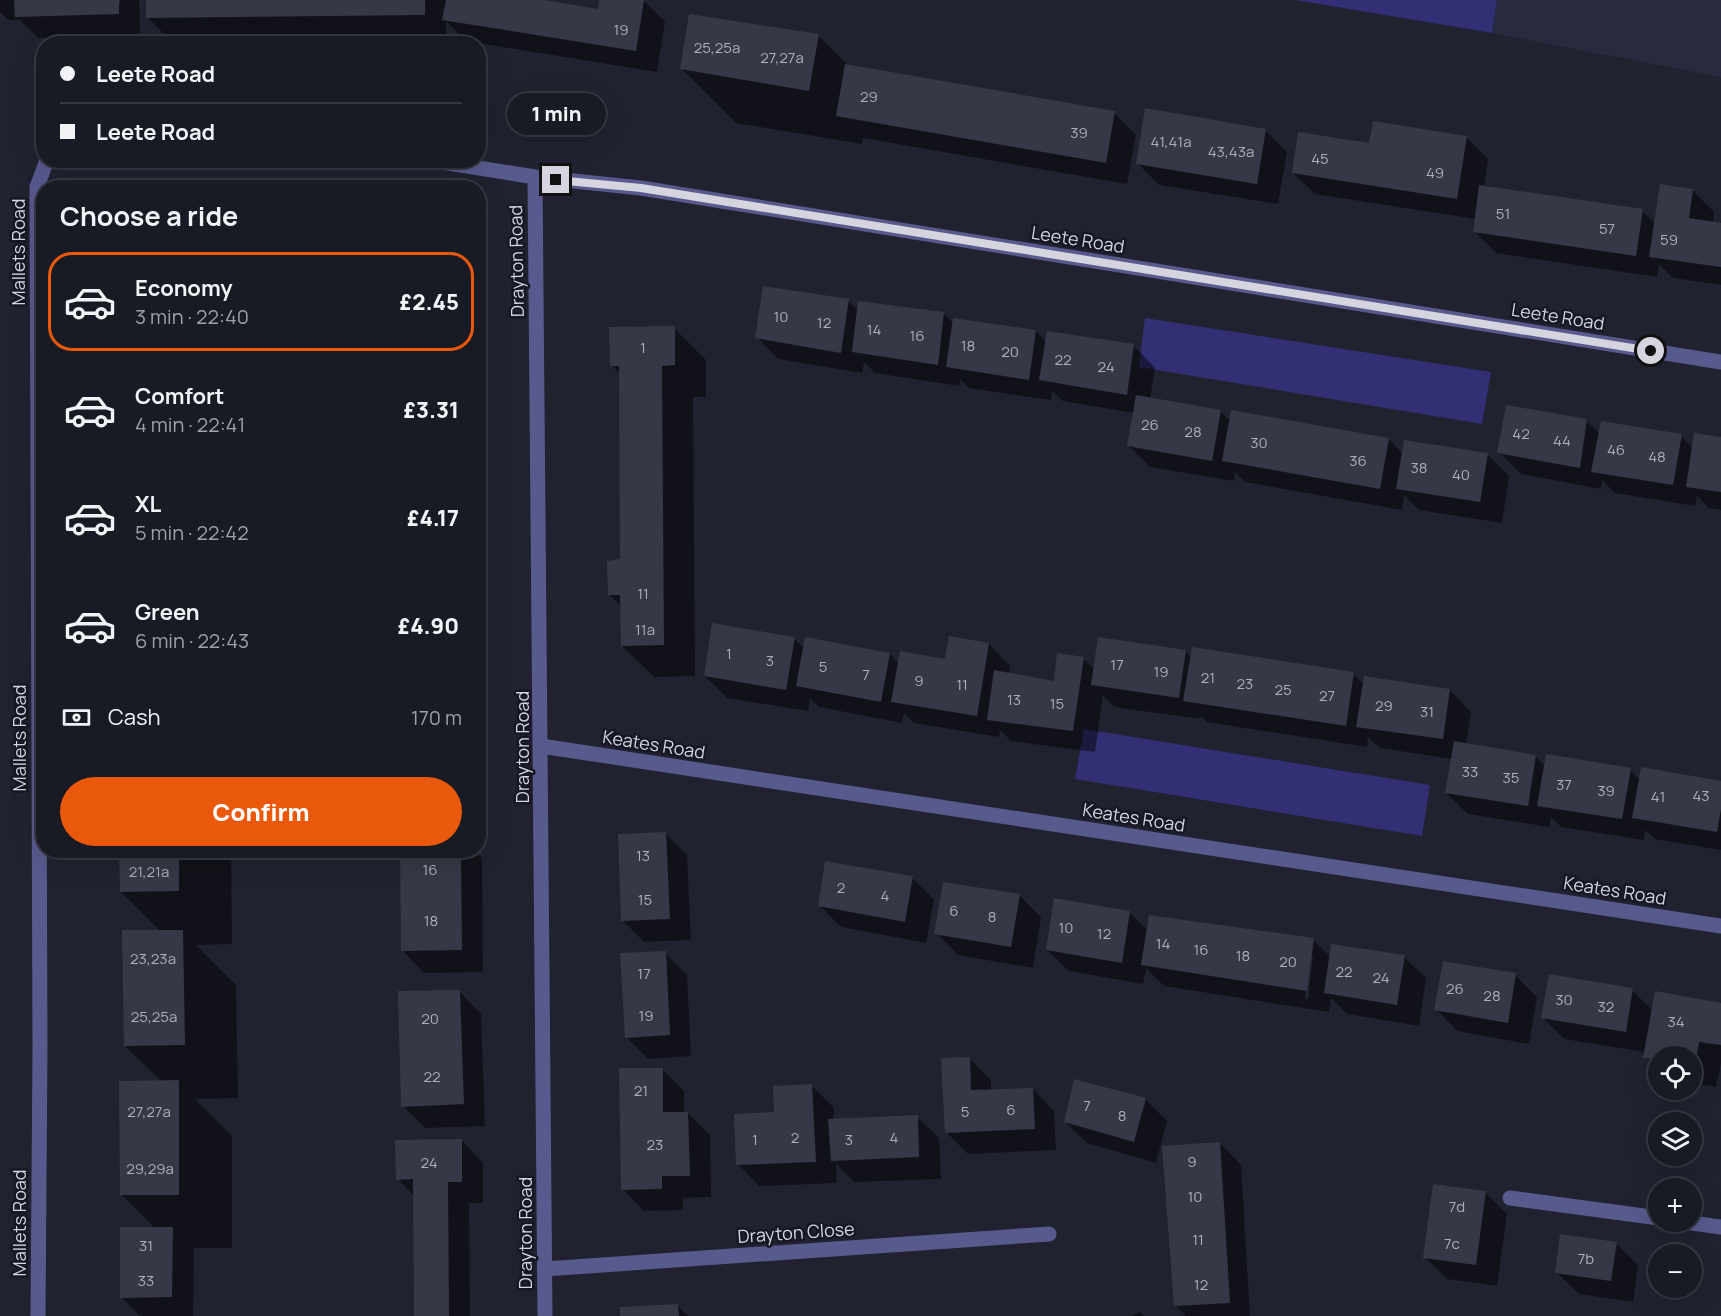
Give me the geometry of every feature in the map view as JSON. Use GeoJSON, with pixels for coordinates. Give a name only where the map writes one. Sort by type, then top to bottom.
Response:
{"type":"FeatureCollection","features":[{"type":"Feature","properties":{"kind":"street","name":"Leete Road"},"geometry":{"type":"LineString","coordinates":[[479,168],[535,177],[641,188],[1721,362]]}},
{"type":"Feature","properties":{"kind":"street","name":"Drayton Road"},"geometry":{"type":"LineString","coordinates":[[535,177],[545,1316]]}},
{"type":"Feature","properties":{"kind":"street","name":"Keates Road"},"geometry":{"type":"LineString","coordinates":[[541,746],[1721,926]]}},
{"type":"Feature","properties":{"kind":"street","name":"Mallets Road"},"geometry":{"type":"LineString","coordinates":[[39,858],[39,1316]]}},
{"type":"Feature","properties":{"kind":"street"},"geometry":{"type":"LineString","coordinates":[[1510,1198],[1648,1217]]}},
{"type":"Feature","properties":{"kind":"street"},"geometry":{"type":"LineString","coordinates":[[1702,1224],[1721,1227]]}},
{"type":"Feature","properties":{"kind":"street","name":"Drayton Close"},"geometry":{"type":"LineString","coordinates":[[545,1269],[1049,1234]]}},
{"type":"Feature","properties":{"kind":"shaded area"},"geometry":{"type":"Polygon","coordinates":[[[1295,0],[1497,0],[1492,33],[1295,0]]]}},
{"type":"Feature","properties":{"kind":"shaded area"},"geometry":{"type":"Polygon","coordinates":[[[1497,0],[1721,0],[1721,77],[1492,33],[1497,0]]]}},
{"type":"Feature","properties":{"kind":"shaded area"},"geometry":{"type":"Polygon","coordinates":[[[1145,318],[1491,372],[1482,424],[1139,367],[1145,318]]]}},
{"type":"Feature","properties":{"kind":"shaded area"},"geometry":{"type":"Polygon","coordinates":[[[1084,729],[1430,785],[1422,836],[1075,779],[1084,729]]]}},
{"type":"Feature","properties":{"kind":"building"},"geometry":{"type":"Polygon","coordinates":[[[14,0],[119,0],[119,14],[15,17],[14,0]]]}},
{"type":"Feature","properties":{"kind":"building"},"geometry":{"type":"Polygon","coordinates":[[[146,0],[425,0],[425,15],[146,18],[146,0]]]}},
{"type":"Feature","properties":{"kind":"building"},"geometry":{"type":"Polygon","coordinates":[[[446,0],[544,0],[598,9],[599,0],[644,0],[636,51],[442,20],[446,0]]]}},
{"type":"Feature","properties":{"kind":"building"},"geometry":{"type":"Polygon","coordinates":[[[689,14],[819,34],[809,91],[680,69],[689,14]]]}},
{"type":"Feature","properties":{"kind":"building"},"geometry":{"type":"Polygon","coordinates":[[[845,64],[1115,111],[1106,163],[836,116],[845,64]]]}},
{"type":"Feature","properties":{"kind":"building"},"geometry":{"type":"Polygon","coordinates":[[[1145,108],[1266,129],[1257,184],[1136,164],[1145,108]]]}},
{"type":"Feature","properties":{"kind":"building"},"geometry":{"type":"Polygon","coordinates":[[[1373,121],[1467,136],[1457,199],[1292,173],[1298,132],[1369,143],[1373,121]]]}},
{"type":"Feature","properties":{"kind":"building"},"geometry":{"type":"Polygon","coordinates":[[[1660,184],[1693,189],[1689,218],[1721,223],[1721,267],[1649,257],[1660,184]]]}},
{"type":"Feature","properties":{"kind":"building"},"geometry":{"type":"Polygon","coordinates":[[[1479,185],[1643,209],[1636,256],[1473,232],[1479,185]]]}},
{"type":"Feature","properties":{"kind":"building"},"geometry":{"type":"Polygon","coordinates":[[[763,286],[849,299],[841,353],[755,338],[763,286]]]}},
{"type":"Feature","properties":{"kind":"building"},"geometry":{"type":"Polygon","coordinates":[[[858,301],[944,312],[938,365],[852,352],[858,301]]]}},
{"type":"Feature","properties":{"kind":"building"},"geometry":{"type":"Polygon","coordinates":[[[953,318],[1036,330],[1029,380],[946,367],[953,318]]]}},
{"type":"Feature","properties":{"kind":"building"},"geometry":{"type":"Polygon","coordinates":[[[675,326],[675,365],[662,366],[664,645],[621,646],[620,595],[608,595],[607,561],[620,559],[619,366],[610,366],[609,327],[675,326]]]}},
{"type":"Feature","properties":{"kind":"building"},"geometry":{"type":"Polygon","coordinates":[[[1047,331],[1134,344],[1127,395],[1039,380],[1047,331]]]}},
{"type":"Feature","properties":{"kind":"building"},"geometry":{"type":"Polygon","coordinates":[[[1136,395],[1221,410],[1212,461],[1127,446],[1136,395]]]}},
{"type":"Feature","properties":{"kind":"building"},"geometry":{"type":"Polygon","coordinates":[[[1506,405],[1587,419],[1580,468],[1497,453],[1506,405]]]}},
{"type":"Feature","properties":{"kind":"building"},"geometry":{"type":"Polygon","coordinates":[[[1231,410],[1389,438],[1380,489],[1222,461],[1231,410]]]}},
{"type":"Feature","properties":{"kind":"building"},"geometry":{"type":"Polygon","coordinates":[[[1601,421],[1682,434],[1673,485],[1591,472],[1601,421]]]}},
{"type":"Feature","properties":{"kind":"building"},"geometry":{"type":"Polygon","coordinates":[[[1694,433],[1721,437],[1721,492],[1686,487],[1694,433]]]}},
{"type":"Feature","properties":{"kind":"building"},"geometry":{"type":"Polygon","coordinates":[[[1404,440],[1488,453],[1480,502],[1396,489],[1404,440]]]}},
{"type":"Feature","properties":{"kind":"building"},"geometry":{"type":"Polygon","coordinates":[[[712,623],[795,637],[786,690],[704,676],[712,623]]]}},
{"type":"Feature","properties":{"kind":"building"},"geometry":{"type":"Polygon","coordinates":[[[949,636],[989,643],[977,716],[891,702],[900,651],[945,659],[949,636]]]}},
{"type":"Feature","properties":{"kind":"building"},"geometry":{"type":"Polygon","coordinates":[[[805,637],[890,653],[881,702],[796,686],[805,637]]]}},
{"type":"Feature","properties":{"kind":"building"},"geometry":{"type":"Polygon","coordinates":[[[1098,637],[1186,650],[1179,698],[1091,685],[1098,637]]]}},
{"type":"Feature","properties":{"kind":"building"},"geometry":{"type":"Polygon","coordinates":[[[1192,647],[1354,672],[1346,726],[1183,701],[1192,647]]]}},
{"type":"Feature","properties":{"kind":"building"},"geometry":{"type":"Polygon","coordinates":[[[1057,653],[1084,657],[1073,731],[987,720],[994,670],[1054,681],[1057,653]]]}},
{"type":"Feature","properties":{"kind":"building"},"geometry":{"type":"Polygon","coordinates":[[[1364,676],[1450,689],[1443,739],[1356,727],[1364,676]]]}},
{"type":"Feature","properties":{"kind":"building"},"geometry":{"type":"Polygon","coordinates":[[[1454,741],[1536,755],[1528,806],[1445,793],[1454,741]]]}},
{"type":"Feature","properties":{"kind":"building"},"geometry":{"type":"Polygon","coordinates":[[[1546,754],[1631,768],[1622,819],[1537,806],[1546,754]]]}},
{"type":"Feature","properties":{"kind":"building"},"geometry":{"type":"Polygon","coordinates":[[[1641,767],[1721,781],[1721,809],[1717,832],[1632,818],[1641,767]]]}},
{"type":"Feature","properties":{"kind":"building"},"geometry":{"type":"Polygon","coordinates":[[[666,832],[670,919],[621,921],[618,834],[666,832]]]}},
{"type":"Feature","properties":{"kind":"building"},"geometry":{"type":"Polygon","coordinates":[[[119,858],[179,858],[179,891],[120,892],[119,858]]]}},
{"type":"Feature","properties":{"kind":"building"},"geometry":{"type":"Polygon","coordinates":[[[400,858],[461,858],[462,950],[401,951],[400,858]]]}},
{"type":"Feature","properties":{"kind":"building"},"geometry":{"type":"Polygon","coordinates":[[[825,861],[913,876],[905,922],[818,906],[825,861]]]}},
{"type":"Feature","properties":{"kind":"building"},"geometry":{"type":"Polygon","coordinates":[[[943,882],[1020,894],[1011,947],[934,934],[943,882]]]}},
{"type":"Feature","properties":{"kind":"building"},"geometry":{"type":"Polygon","coordinates":[[[1054,898],[1130,911],[1122,963],[1046,950],[1054,898]]]}},
{"type":"Feature","properties":{"kind":"building"},"geometry":{"type":"Polygon","coordinates":[[[1149,915],[1314,938],[1307,991],[1141,965],[1149,915]]]}},
{"type":"Feature","properties":{"kind":"building"},"geometry":{"type":"Polygon","coordinates":[[[122,930],[183,930],[185,1045],[124,1046],[122,930]]]}},
{"type":"Feature","properties":{"kind":"building"},"geometry":{"type":"Polygon","coordinates":[[[1331,944],[1405,955],[1397,1005],[1324,993],[1331,944]]]}},
{"type":"Feature","properties":{"kind":"building"},"geometry":{"type":"Polygon","coordinates":[[[666,951],[670,1035],[625,1038],[620,953],[666,951]]]}},
{"type":"Feature","properties":{"kind":"building"},"geometry":{"type":"Polygon","coordinates":[[[1443,961],[1516,973],[1508,1023],[1434,1010],[1443,961]]]}},
{"type":"Feature","properties":{"kind":"building"},"geometry":{"type":"Polygon","coordinates":[[[1549,974],[1633,988],[1626,1032],[1541,1018],[1549,974]]]}},
{"type":"Feature","properties":{"kind":"building"},"geometry":{"type":"Polygon","coordinates":[[[460,990],[464,1104],[401,1107],[398,991],[460,990]]]}},
{"type":"Feature","properties":{"kind":"building"},"geometry":{"type":"Polygon","coordinates":[[[1655,991],[1721,1003],[1721,1045],[1699,1042],[1698,1046],[1648,1046],[1648,1059],[1643,1058],[1655,991]]]}},
{"type":"Feature","properties":{"kind":"building"},"geometry":{"type":"Polygon","coordinates":[[[970,1057],[971,1090],[1033,1088],[1035,1129],[945,1133],[941,1058],[970,1057]]]}},
{"type":"Feature","properties":{"kind":"building"},"geometry":{"type":"Polygon","coordinates":[[[619,1068],[663,1068],[663,1112],[688,1112],[690,1176],[662,1176],[662,1189],[621,1190],[619,1068]]]}},
{"type":"Feature","properties":{"kind":"building"},"geometry":{"type":"Polygon","coordinates":[[[1074,1079],[1146,1098],[1134,1142],[1064,1122],[1074,1079]]]}},
{"type":"Feature","properties":{"kind":"building"},"geometry":{"type":"Polygon","coordinates":[[[179,1080],[179,1195],[120,1195],[119,1081],[179,1080]]]}},
{"type":"Feature","properties":{"kind":"building"},"geometry":{"type":"Polygon","coordinates":[[[812,1084],[816,1162],[736,1165],[734,1114],[774,1112],[773,1086],[812,1084]]]}},
{"type":"Feature","properties":{"kind":"building"},"geometry":{"type":"Polygon","coordinates":[[[918,1115],[919,1157],[831,1161],[828,1119],[918,1115]]]}},
{"type":"Feature","properties":{"kind":"building"},"geometry":{"type":"Polygon","coordinates":[[[462,1139],[462,1182],[448,1182],[449,1316],[414,1316],[413,1179],[396,1180],[395,1140],[462,1139]]]}},
{"type":"Feature","properties":{"kind":"building"},"geometry":{"type":"Polygon","coordinates":[[[1220,1142],[1230,1303],[1174,1306],[1162,1146],[1220,1142]]]}},
{"type":"Feature","properties":{"kind":"building"},"geometry":{"type":"Polygon","coordinates":[[[1433,1184],[1486,1191],[1476,1265],[1423,1258],[1433,1184]]]}},
{"type":"Feature","properties":{"kind":"building"},"geometry":{"type":"Polygon","coordinates":[[[120,1227],[173,1227],[172,1297],[120,1298],[120,1227]]]}},
{"type":"Feature","properties":{"kind":"building"},"geometry":{"type":"Polygon","coordinates":[[[1560,1234],[1617,1242],[1611,1281],[1555,1273],[1560,1234]]]}},
{"type":"Feature","properties":{"kind":"building"},"geometry":{"type":"Polygon","coordinates":[[[678,1304],[679,1316],[620,1316],[620,1307],[678,1304]]]}},
{"type":"Feature","properties":{"kind":"route"},"geometry":{"type":"LineString","coordinates":[[556,180],[641,188],[1651,351]]}}]}
